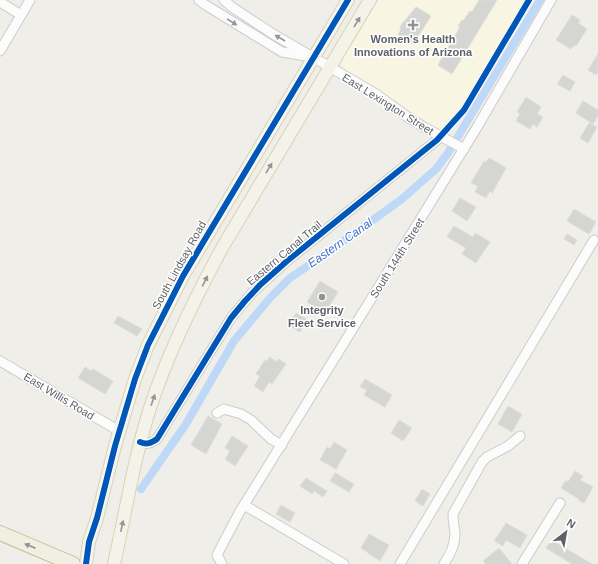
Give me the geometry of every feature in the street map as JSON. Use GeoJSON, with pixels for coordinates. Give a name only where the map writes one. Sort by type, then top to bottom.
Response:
{"type":"FeatureCollection","features":[{"type":"Feature","properties":{"kind":"highway"},"geometry":{"type":"LineString","coordinates":[[3,534],[73,564]]}},
{"type":"Feature","properties":{"kind":"main road","name":"South Lindsay Road"},"geometry":{"type":"LineString","coordinates":[[86,564],[89,542],[97,518],[119,431],[137,372],[148,345],[183,276],[348,0]]}},
{"type":"Feature","properties":{"kind":"main road"},"geometry":{"type":"LineString","coordinates":[[114,564],[140,442],[159,381],[176,339],[222,248],[370,0]]}},
{"type":"Feature","properties":{"kind":"street"},"geometry":{"type":"LineString","coordinates":[[0,51],[30,0]]}},
{"type":"Feature","properties":{"kind":"street"},"geometry":{"type":"LineString","coordinates":[[199,0],[214,11],[282,52],[314,58]]}},
{"type":"Feature","properties":{"kind":"street","name":"East Lexington Street"},"geometry":{"type":"LineString","coordinates":[[224,0],[273,34],[376,94],[409,118],[461,147]]}},
{"type":"Feature","properties":{"kind":"street","name":"South 144th Street"},"geometry":{"type":"LineString","coordinates":[[222,564],[217,555],[242,509],[551,0]]}},
{"type":"Feature","properties":{"kind":"street"},"geometry":{"type":"LineString","coordinates":[[0,2],[21,15]]}},
{"type":"Feature","properties":{"kind":"street","name":"Eastern Canal Trail"},"geometry":{"type":"LineString","coordinates":[[140,442],[144,444],[150,443],[157,439],[231,318],[252,293],[287,261],[437,140],[443,137]]}},
{"type":"Feature","properties":{"kind":"street"},"geometry":{"type":"LineString","coordinates":[[400,564],[594,240]]}},
{"type":"Feature","properties":{"kind":"street","name":"East Willis Road"},"geometry":{"type":"LineString","coordinates":[[0,361],[119,431]]}},
{"type":"Feature","properties":{"kind":"street"},"geometry":{"type":"LineString","coordinates":[[217,413],[224,409],[241,414],[251,420],[271,439],[282,445]]}},
{"type":"Feature","properties":{"kind":"street"},"geometry":{"type":"LineString","coordinates":[[444,564],[454,545],[453,514],[482,462],[508,446],[520,436]]}},
{"type":"Feature","properties":{"kind":"street"},"geometry":{"type":"LineString","coordinates":[[522,564],[560,503]]}},
{"type":"Feature","properties":{"kind":"street"},"geometry":{"type":"LineString","coordinates":[[242,509],[344,564]]}},
{"type":"Feature","properties":{"kind":"shaded area"},"geometry":{"type":"Polygon","coordinates":[[[379,0],[527,0],[466,104],[441,131],[347,72],[342,65],[344,57],[379,0]]]}},
{"type":"Feature","properties":{"kind":"building"},"geometry":{"type":"Polygon","coordinates":[[[479,0],[497,0],[452,74],[438,65],[460,27],[458,26],[470,11],[472,12],[479,0]]]}},
{"type":"Feature","properties":{"kind":"building","name":"Women's Health Innovations of Arizona"},"geometry":{"type":"Polygon","coordinates":[[[416,7],[431,16],[413,44],[398,35],[403,22],[416,7]]]}},
{"type":"Feature","properties":{"kind":"building"},"geometry":{"type":"Polygon","coordinates":[[[572,15],[580,20],[578,23],[587,29],[576,46],[574,45],[571,49],[556,40],[572,15]]]}},
{"type":"Feature","properties":{"kind":"building"},"geometry":{"type":"Polygon","coordinates":[[[598,54],[598,71],[596,75],[588,70],[598,54]]]}},
{"type":"Feature","properties":{"kind":"building"},"geometry":{"type":"Polygon","coordinates":[[[563,75],[575,82],[570,91],[557,84],[563,75]]]}},
{"type":"Feature","properties":{"kind":"building"},"geometry":{"type":"Polygon","coordinates":[[[526,97],[541,107],[537,114],[543,117],[537,127],[533,124],[530,129],[516,121],[520,114],[517,112],[526,97]]]}},
{"type":"Feature","properties":{"kind":"building"},"geometry":{"type":"Polygon","coordinates":[[[583,101],[598,110],[598,116],[593,124],[576,113],[583,101]]]}},
{"type":"Feature","properties":{"kind":"building"},"geometry":{"type":"Polygon","coordinates":[[[589,123],[597,127],[588,143],[580,138],[589,123]]]}},
{"type":"Feature","properties":{"kind":"building"},"geometry":{"type":"Polygon","coordinates":[[[489,158],[506,168],[492,193],[490,191],[486,198],[475,192],[478,186],[471,183],[484,161],[486,162],[489,158]]]}},
{"type":"Feature","properties":{"kind":"building"},"geometry":{"type":"Polygon","coordinates":[[[460,198],[476,207],[467,221],[452,211],[460,198]]]}},
{"type":"Feature","properties":{"kind":"building"},"geometry":{"type":"Polygon","coordinates":[[[574,209],[596,222],[589,234],[567,221],[574,209]]]}},
{"type":"Feature","properties":{"kind":"building"},"geometry":{"type":"Polygon","coordinates":[[[454,226],[473,237],[475,233],[490,242],[476,263],[462,254],[466,248],[447,237],[454,226]]]}},
{"type":"Feature","properties":{"kind":"building"},"geometry":{"type":"Polygon","coordinates":[[[567,234],[577,240],[574,245],[564,239],[567,234]]]}},
{"type":"Feature","properties":{"kind":"building","name":"Integrity Fleet Service"},"geometry":{"type":"Polygon","coordinates":[[[320,281],[338,292],[325,313],[307,302],[320,281]]]}},
{"type":"Feature","properties":{"kind":"building"},"geometry":{"type":"Polygon","coordinates":[[[296,313],[308,320],[300,332],[288,325],[296,313]]]}},
{"type":"Feature","properties":{"kind":"building"},"geometry":{"type":"Polygon","coordinates":[[[118,316],[142,329],[137,336],[114,323],[118,316]]]}},
{"type":"Feature","properties":{"kind":"building"},"geometry":{"type":"Polygon","coordinates":[[[270,357],[277,362],[279,359],[286,364],[272,384],[269,382],[263,392],[254,386],[260,376],[256,374],[265,360],[267,361],[270,357]]]}},
{"type":"Feature","properties":{"kind":"building"},"geometry":{"type":"Polygon","coordinates":[[[85,367],[91,371],[93,369],[113,381],[105,394],[78,378],[85,367]]]}},
{"type":"Feature","properties":{"kind":"building"},"geometry":{"type":"Polygon","coordinates":[[[365,379],[392,395],[385,407],[364,395],[367,390],[360,387],[365,379]]]}},
{"type":"Feature","properties":{"kind":"building"},"geometry":{"type":"Polygon","coordinates":[[[508,406],[522,414],[512,432],[498,424],[508,406]]]}},
{"type":"Feature","properties":{"kind":"building"},"geometry":{"type":"Polygon","coordinates":[[[208,416],[222,424],[206,454],[191,445],[208,416]]]}},
{"type":"Feature","properties":{"kind":"building"},"geometry":{"type":"Polygon","coordinates":[[[399,420],[412,428],[403,441],[391,433],[399,420]]]}},
{"type":"Feature","properties":{"kind":"building"},"geometry":{"type":"Polygon","coordinates":[[[232,436],[248,446],[235,466],[225,459],[230,451],[225,448],[232,436]]]}},
{"type":"Feature","properties":{"kind":"building"},"geometry":{"type":"Polygon","coordinates":[[[334,442],[347,450],[336,469],[320,460],[327,447],[330,449],[334,442]]]}},
{"type":"Feature","properties":{"kind":"building"},"geometry":{"type":"Polygon","coordinates":[[[575,471],[583,476],[580,480],[593,487],[584,503],[561,488],[566,480],[568,482],[575,471]]]}},
{"type":"Feature","properties":{"kind":"building"},"geometry":{"type":"Polygon","coordinates":[[[335,473],[354,484],[349,492],[330,481],[335,473]]]}},
{"type":"Feature","properties":{"kind":"building"},"geometry":{"type":"Polygon","coordinates":[[[306,478],[327,491],[323,497],[314,491],[312,494],[300,486],[306,478]]]}},
{"type":"Feature","properties":{"kind":"building"},"geometry":{"type":"Polygon","coordinates":[[[422,489],[430,494],[423,506],[415,501],[422,489]]]}},
{"type":"Feature","properties":{"kind":"building"},"geometry":{"type":"Polygon","coordinates":[[[281,505],[295,513],[290,522],[276,514],[281,505]]]}},
{"type":"Feature","properties":{"kind":"building"},"geometry":{"type":"Polygon","coordinates":[[[506,523],[527,535],[520,548],[506,540],[503,546],[494,541],[506,523]]]}},
{"type":"Feature","properties":{"kind":"building"},"geometry":{"type":"Polygon","coordinates":[[[369,534],[389,545],[380,561],[361,548],[369,534]]]}},
{"type":"Feature","properties":{"kind":"building"},"geometry":{"type":"Polygon","coordinates":[[[551,540],[592,564],[572,564],[546,548],[551,540]]]}},
{"type":"Feature","properties":{"kind":"building"},"geometry":{"type":"Polygon","coordinates":[[[499,548],[512,564],[486,564],[483,561],[499,548]]]}},
{"type":"Feature","properties":{"kind":"waterway","name":"Eastern Canal"},"geometry":{"type":"LineString","coordinates":[[141,489],[186,424],[234,341],[270,298],[290,278],[402,199],[436,169],[448,153],[540,0]]}},
{"type":"Feature","properties":{"kind":"cycle path"},"geometry":{"type":"LineString","coordinates":[[86,564],[89,542],[97,518],[115,446],[135,379],[148,345],[183,276],[348,0]]}},
{"type":"Feature","properties":{"kind":"cycle path"},"geometry":{"type":"LineString","coordinates":[[140,442],[149,443],[157,439],[231,318],[260,285],[287,261],[437,140],[464,110],[529,0]]}},
{"type":"Feature","properties":{"kind":"place","name":"Women's Health Innovations of Arizona"},"geometry":{"type":"Point","coordinates":[413,25]}},
{"type":"Feature","properties":{"kind":"place","name":"Integrity Fleet Service"},"geometry":{"type":"Point","coordinates":[322,297]}}]}
